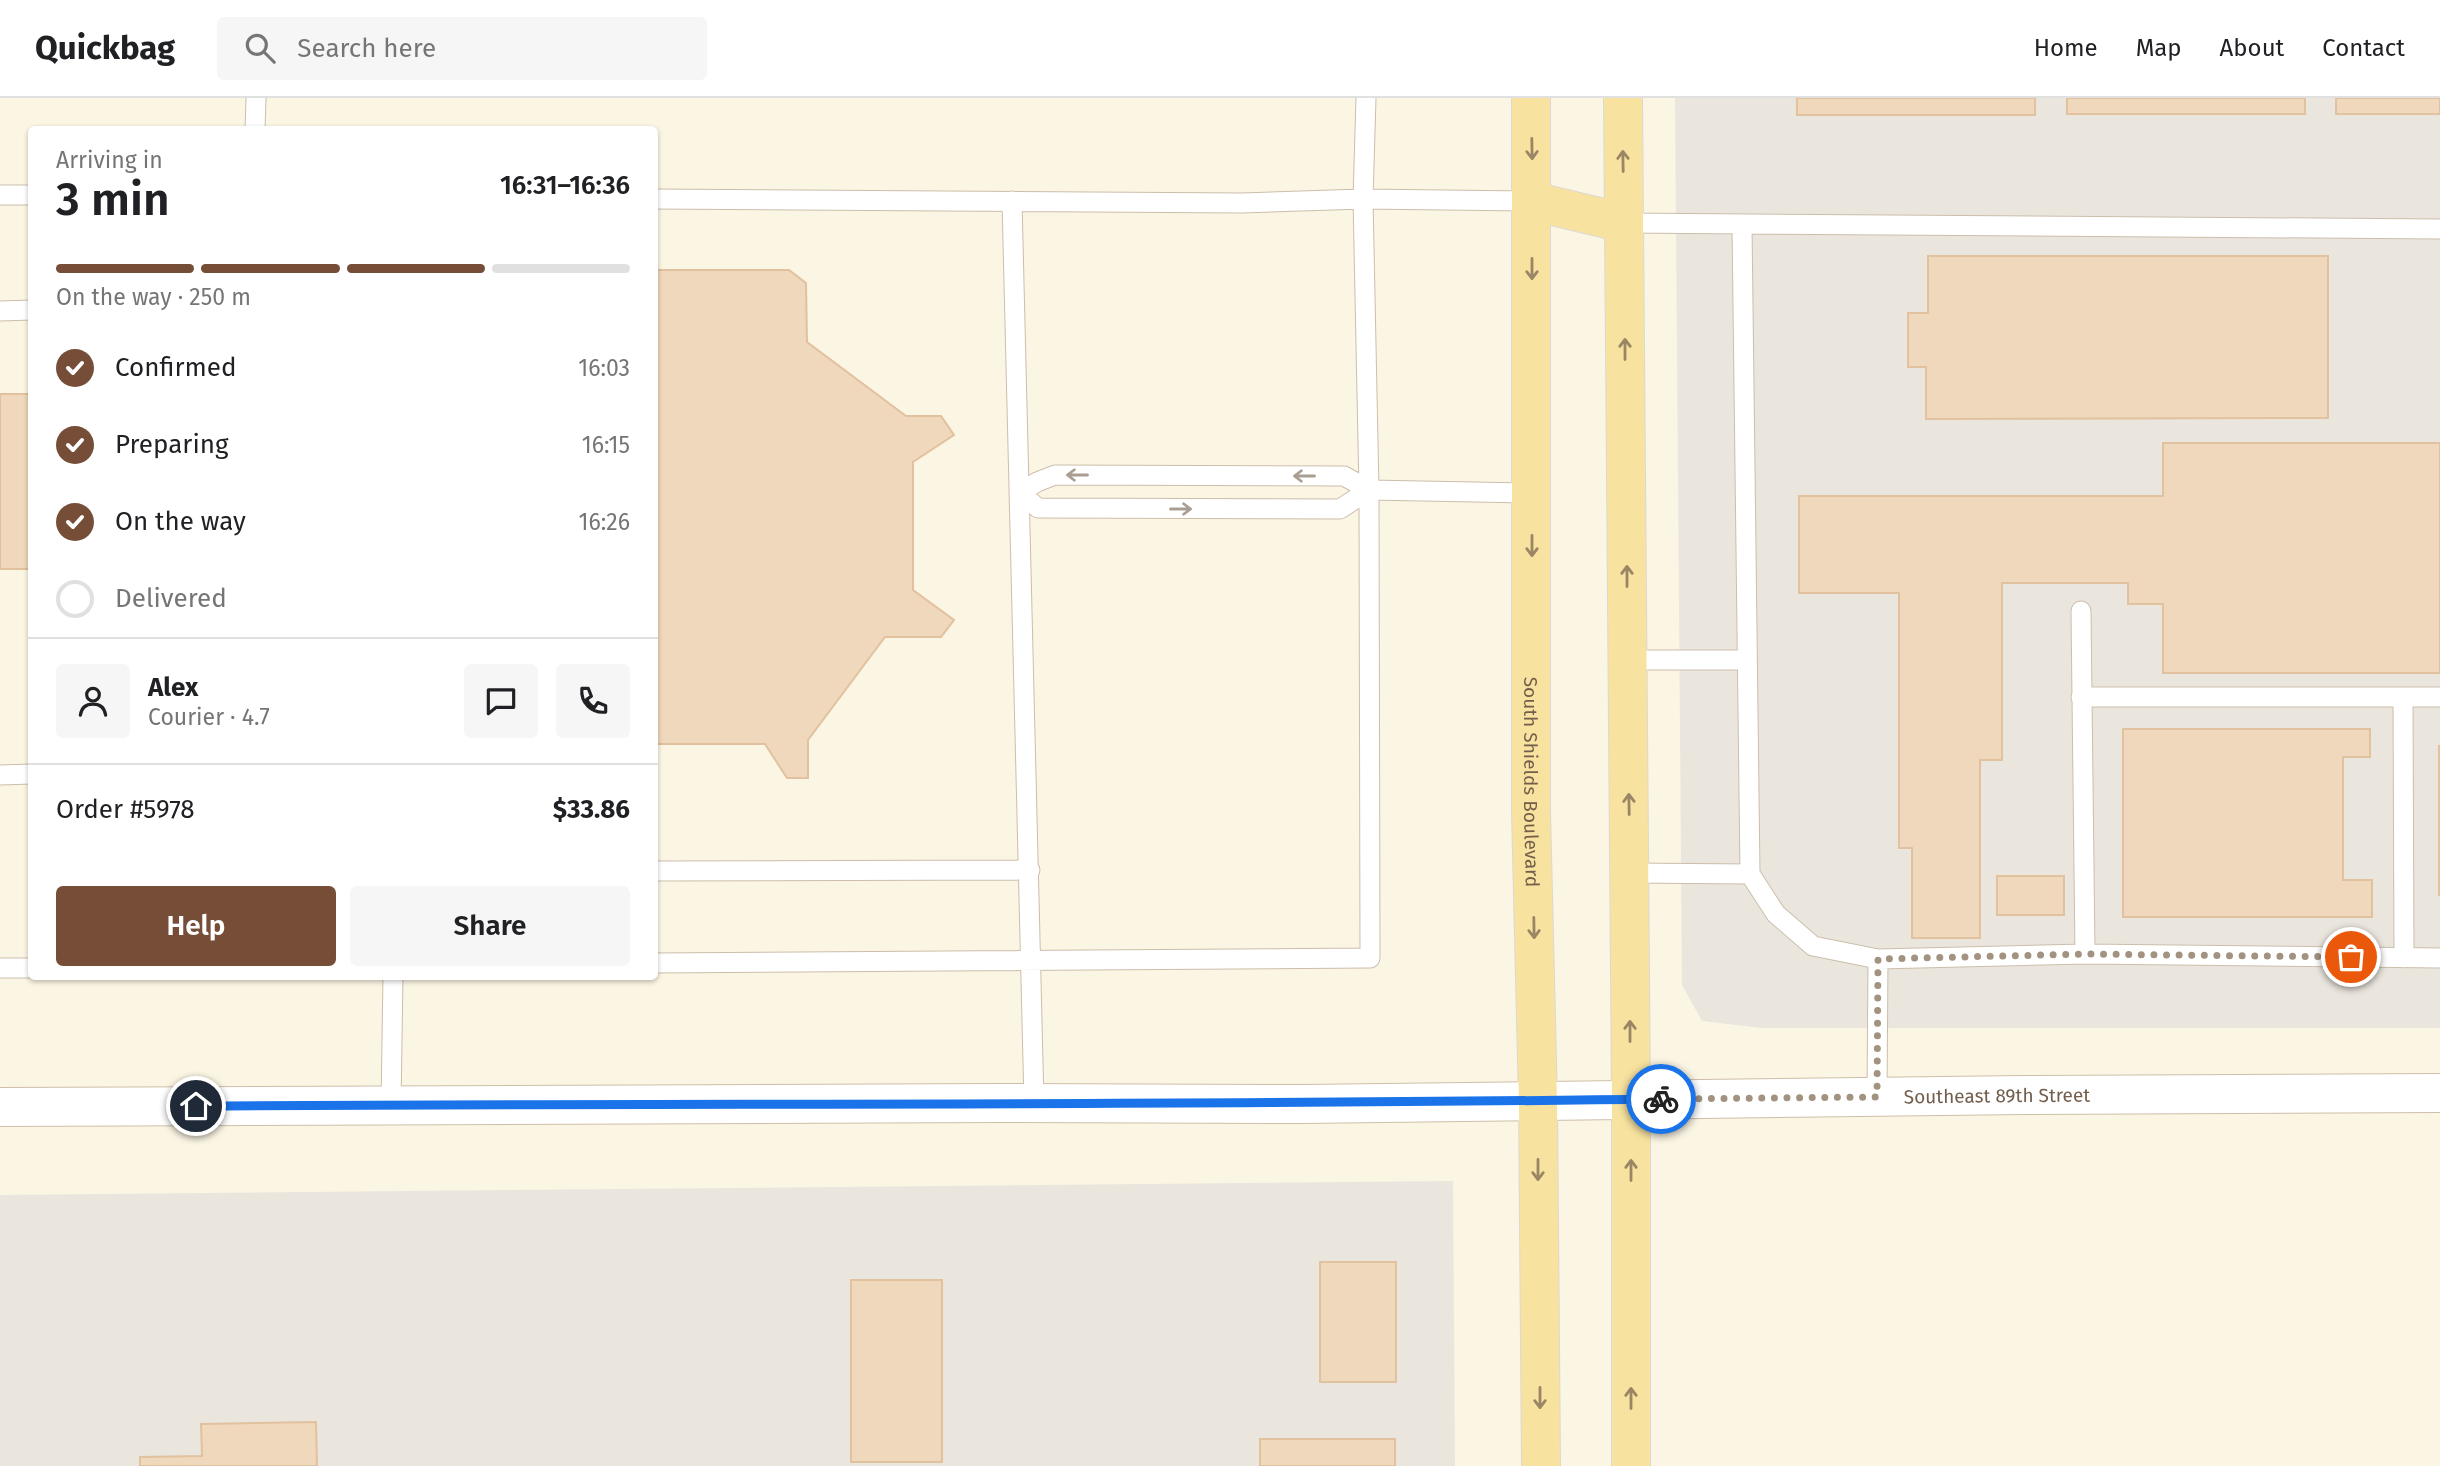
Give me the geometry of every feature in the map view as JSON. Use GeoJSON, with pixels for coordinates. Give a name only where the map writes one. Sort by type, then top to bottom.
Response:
{"type":"FeatureCollection","features":[{"type":"Feature","properties":{"kind":"main road","name":"South Shields Boulevard"},"geometry":{"type":"LineString","coordinates":[[1531,98],[1531,811],[1538,1102],[1541,1466]]}},
{"type":"Feature","properties":{"kind":"main road"},"geometry":{"type":"LineString","coordinates":[[1623,98],[1631,1100],[1631,1466]]}},
{"type":"Feature","properties":{"kind":"main road"},"geometry":{"type":"LineString","coordinates":[[1532,201],[1624,223]]}},
{"type":"Feature","properties":{"kind":"main road","name":"Southeast 89th Street"},"geometry":{"type":"LineString","coordinates":[[0,1107],[1303,1104],[2440,1093]]}},
{"type":"Feature","properties":{"kind":"lane"},"geometry":{"type":"LineString","coordinates":[[255,126],[256,98]]}},
{"type":"Feature","properties":{"kind":"lane"},"geometry":{"type":"LineString","coordinates":[[658,963],[1370,958],[1369,490],[1363,199],[1366,98]]}},
{"type":"Feature","properties":{"kind":"lane"},"geometry":{"type":"LineString","coordinates":[[0,195],[28,195]]}},
{"type":"Feature","properties":{"kind":"lane"},"geometry":{"type":"LineString","coordinates":[[658,199],[1242,203],[1363,199],[1532,201]]}},
{"type":"Feature","properties":{"kind":"lane"},"geometry":{"type":"LineString","coordinates":[[1012,201],[1034,1103]]}},
{"type":"Feature","properties":{"kind":"lane"},"geometry":{"type":"LineString","coordinates":[[1624,223],[2440,229]]}},
{"type":"Feature","properties":{"kind":"lane"},"geometry":{"type":"LineString","coordinates":[[1742,225],[1750,874],[1776,914],[1813,946],[1878,959],[2085,954],[2440,958]]}},
{"type":"Feature","properties":{"kind":"lane"},"geometry":{"type":"LineString","coordinates":[[0,311],[28,310]]}},
{"type":"Feature","properties":{"kind":"lane"},"geometry":{"type":"LineString","coordinates":[[1020,493],[1055,475],[1344,477],[1369,490],[1532,493]]}},
{"type":"Feature","properties":{"kind":"lane"},"geometry":{"type":"LineString","coordinates":[[1020,493],[1038,508],[1339,509],[1369,490]]}},
{"type":"Feature","properties":{"kind":"lane"},"geometry":{"type":"LineString","coordinates":[[2081,611],[2085,954]]}},
{"type":"Feature","properties":{"kind":"lane"},"geometry":{"type":"LineString","coordinates":[[1627,660],[1746,660]]}},
{"type":"Feature","properties":{"kind":"lane"},"geometry":{"type":"LineString","coordinates":[[2081,697],[2440,697]]}},
{"type":"Feature","properties":{"kind":"lane"},"geometry":{"type":"LineString","coordinates":[[2403,697],[2404,958]]}},
{"type":"Feature","properties":{"kind":"lane"},"geometry":{"type":"LineString","coordinates":[[0,775],[28,775]]}},
{"type":"Feature","properties":{"kind":"lane"},"geometry":{"type":"LineString","coordinates":[[658,871],[1030,870]]}},
{"type":"Feature","properties":{"kind":"lane"},"geometry":{"type":"LineString","coordinates":[[1629,873],[1750,874]]}},
{"type":"Feature","properties":{"kind":"lane"},"geometry":{"type":"LineString","coordinates":[[1877,1097],[1878,959]]}},
{"type":"Feature","properties":{"kind":"lane"},"geometry":{"type":"LineString","coordinates":[[0,968],[28,968]]}},
{"type":"Feature","properties":{"kind":"lane"},"geometry":{"type":"LineString","coordinates":[[391,1105],[393,980]]}},
{"type":"Feature","properties":{"kind":"shaded area"},"geometry":{"type":"Polygon","coordinates":[[[1675,98],[2440,98],[2440,1028],[1762,1028],[1702,1021],[1682,985],[1675,98]]]}},
{"type":"Feature","properties":{"kind":"shaded area"},"geometry":{"type":"Polygon","coordinates":[[[1453,1181],[1455,1466],[0,1466],[0,1195],[1453,1181]]]}},
{"type":"Feature","properties":{"kind":"building"},"geometry":{"type":"Polygon","coordinates":[[[1797,98],[2035,98],[2035,115],[1797,115],[1797,98]]]}},
{"type":"Feature","properties":{"kind":"building"},"geometry":{"type":"Polygon","coordinates":[[[2067,98],[2305,98],[2305,114],[2067,114],[2067,98]]]}},
{"type":"Feature","properties":{"kind":"building"},"geometry":{"type":"Polygon","coordinates":[[[2336,98],[2440,98],[2440,114],[2336,114],[2336,98]]]}},
{"type":"Feature","properties":{"kind":"building"},"geometry":{"type":"Polygon","coordinates":[[[1928,256],[2328,256],[2328,418],[1926,419],[1926,367],[1908,367],[1908,313],[1928,313],[1928,256]]]}},
{"type":"Feature","properties":{"kind":"building"},"geometry":{"type":"Polygon","coordinates":[[[658,270],[789,270],[806,283],[807,342],[906,416],[941,416],[954,435],[913,462],[913,590],[954,620],[941,637],[885,637],[808,740],[808,778],[787,778],[765,744],[658,744],[658,270]]]}},
{"type":"Feature","properties":{"kind":"building"},"geometry":{"type":"Polygon","coordinates":[[[0,394],[28,394],[28,569],[0,569],[0,394]]]}},
{"type":"Feature","properties":{"kind":"building"},"geometry":{"type":"Polygon","coordinates":[[[2163,443],[2440,443],[2440,673],[2163,673],[2163,604],[2128,604],[2128,583],[2002,583],[2002,760],[1980,760],[1980,938],[1912,938],[1912,848],[1899,848],[1899,593],[1799,593],[1799,496],[2163,496],[2163,443]]]}},
{"type":"Feature","properties":{"kind":"building"},"geometry":{"type":"Polygon","coordinates":[[[2123,729],[2370,729],[2370,757],[2343,757],[2343,880],[2372,880],[2372,917],[2123,917],[2123,729]]]}},
{"type":"Feature","properties":{"kind":"building"},"geometry":{"type":"Polygon","coordinates":[[[2440,746],[2440,895],[2439,895],[2440,746]]]}},
{"type":"Feature","properties":{"kind":"building"},"geometry":{"type":"Polygon","coordinates":[[[1997,876],[2064,876],[2064,915],[1997,915],[1997,876]]]}},
{"type":"Feature","properties":{"kind":"building"},"geometry":{"type":"Polygon","coordinates":[[[1320,1262],[1396,1262],[1396,1382],[1320,1382],[1320,1262]]]}},
{"type":"Feature","properties":{"kind":"building"},"geometry":{"type":"Polygon","coordinates":[[[851,1280],[942,1280],[942,1462],[851,1462],[851,1280]]]}},
{"type":"Feature","properties":{"kind":"building"},"geometry":{"type":"Polygon","coordinates":[[[316,1422],[317,1466],[140,1466],[140,1457],[202,1456],[201,1424],[316,1422]]]}},
{"type":"Feature","properties":{"kind":"building"},"geometry":{"type":"Polygon","coordinates":[[[1260,1439],[1395,1439],[1395,1466],[1260,1466],[1260,1439]]]}},
{"type":"Feature","properties":{"kind":"way so far"},"geometry":{"type":"LineString","coordinates":[[1661,1099],[1877,1097],[1878,959],[2085,954],[2351,957]]}},
{"type":"Feature","properties":{"kind":"route"},"geometry":{"type":"LineString","coordinates":[[196,1106],[1303,1104],[1661,1099]]}}]}
